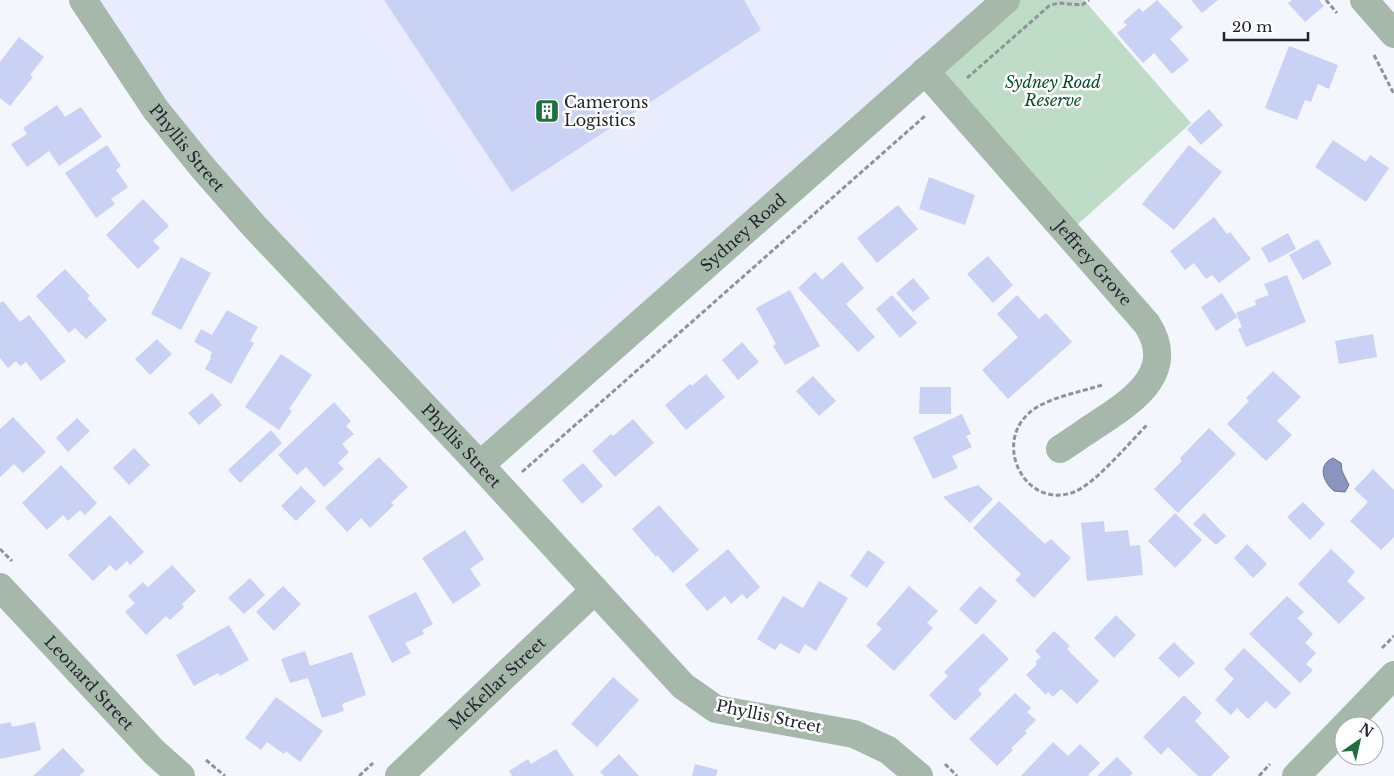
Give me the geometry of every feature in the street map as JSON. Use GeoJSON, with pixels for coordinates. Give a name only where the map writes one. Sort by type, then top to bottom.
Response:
{"type":"FeatureCollection","features":[{"type":"Feature","properties":{"kind":"street","name":"Phyllis Street"},"geometry":{"type":"LineString","coordinates":[[83,0],[156,110],[182,144],[254,226],[480,465],[682,686],[716,709],[854,734],[888,750],[919,776]]}},
{"type":"Feature","properties":{"kind":"street","name":"Sydney Road"},"geometry":{"type":"LineString","coordinates":[[480,465],[1006,0]]}},
{"type":"Feature","properties":{"kind":"street"},"geometry":{"type":"LineString","coordinates":[[1364,0],[1394,34]]}},
{"type":"Feature","properties":{"kind":"street","name":"Jeffrey Grove"},"geometry":{"type":"LineString","coordinates":[[925,71],[1154,334],[1158,355],[1149,382],[1129,403],[1060,449]]}},
{"type":"Feature","properties":{"kind":"street","name":"Leonard Street"},"geometry":{"type":"LineString","coordinates":[[0,587],[154,752],[181,776]]}},
{"type":"Feature","properties":{"kind":"street","name":"McKellar Street"},"geometry":{"type":"LineString","coordinates":[[400,776],[595,590]]}},
{"type":"Feature","properties":{"kind":"street"},"geometry":{"type":"LineString","coordinates":[[1354,716],[1394,675]]}},
{"type":"Feature","properties":{"kind":"street"},"geometry":{"type":"LineString","coordinates":[[1296,776],[1334,736]]}},
{"type":"Feature","properties":{"kind":"path"},"geometry":{"type":"LineString","coordinates":[[973,85],[967,78],[1049,6],[1058,3],[1082,5],[1089,0]]}},
{"type":"Feature","properties":{"kind":"path"},"geometry":{"type":"LineString","coordinates":[[529,479],[522,472],[918,121],[926,114],[932,122]]}},
{"type":"Feature","properties":{"kind":"path"},"geometry":{"type":"LineString","coordinates":[[1110,383],[1046,402],[1027,414],[1020,424],[1013,453],[1021,474],[1037,490],[1064,495],[1083,487],[1153,420]]}},
{"type":"Feature","properties":{"kind":"path"},"geometry":{"type":"LineString","coordinates":[[943,763],[957,776]]}},
{"type":"Feature","properties":{"kind":"shaded area"},"geometry":{"type":"Polygon","coordinates":[[[83,0],[1006,0],[480,465],[254,226],[83,0]]]}},
{"type":"Feature","properties":{"kind":"green space","name":"Sydney Road Reserve"},"geometry":{"type":"Polygon","coordinates":[[[1006,0],[1084,0],[1191,123],[1068,233],[925,71],[1006,0]]]}},
{"type":"Feature","properties":{"kind":"water"},"geometry":{"type":"Polygon","coordinates":[[[1333,458],[1341,463],[1342,471],[1349,485],[1345,492],[1334,491],[1327,483],[1323,474],[1325,465],[1333,458]]]}},
{"type":"Feature","properties":{"kind":"building","name":"Camerons Logistics"},"geometry":{"type":"Polygon","coordinates":[[[384,0],[744,0],[761,30],[512,192],[384,0]]]}},
{"type":"Feature","properties":{"kind":"building"},"geometry":{"type":"Polygon","coordinates":[[[1157,0],[1183,27],[1170,39],[1189,60],[1172,74],[1154,53],[1143,63],[1117,33],[1127,25],[1123,22],[1139,8],[1143,12],[1157,0]]]}},
{"type":"Feature","properties":{"kind":"building"},"geometry":{"type":"Polygon","coordinates":[[[1191,0],[1218,0],[1202,13],[1191,0]]]}},
{"type":"Feature","properties":{"kind":"building"},"geometry":{"type":"Polygon","coordinates":[[[1292,0],[1319,0],[1324,6],[1305,22],[1288,3],[1292,0]]]}},
{"type":"Feature","properties":{"kind":"building"},"geometry":{"type":"Polygon","coordinates":[[[19,37],[44,57],[30,75],[33,77],[10,106],[0,98],[0,62],[19,37]]]}},
{"type":"Feature","properties":{"kind":"building"},"geometry":{"type":"Polygon","coordinates":[[[1289,46],[1338,65],[1329,89],[1318,84],[1311,102],[1305,100],[1297,120],[1265,108],[1289,46]]]}},
{"type":"Feature","properties":{"kind":"building"},"geometry":{"type":"Polygon","coordinates":[[[57,105],[65,117],[81,107],[102,137],[59,166],[49,151],[27,167],[11,144],[27,134],[23,128],[57,105]]]}},
{"type":"Feature","properties":{"kind":"building"},"geometry":{"type":"Polygon","coordinates":[[[1209,109],[1223,125],[1201,145],[1187,129],[1209,109]]]}},
{"type":"Feature","properties":{"kind":"building"},"geometry":{"type":"Polygon","coordinates":[[[1333,140],[1366,162],[1370,155],[1389,168],[1366,202],[1315,167],[1333,140]]]}},
{"type":"Feature","properties":{"kind":"building"},"geometry":{"type":"Polygon","coordinates":[[[107,145],[121,166],[116,170],[128,187],[111,199],[115,204],[96,218],[65,173],[107,145]]]}},
{"type":"Feature","properties":{"kind":"building"},"geometry":{"type":"Polygon","coordinates":[[[1189,145],[1222,172],[1174,230],[1142,204],[1189,145]]]}},
{"type":"Feature","properties":{"kind":"building"},"geometry":{"type":"Polygon","coordinates":[[[929,177],[975,195],[965,225],[919,209],[929,177]]]}},
{"type":"Feature","properties":{"kind":"building"},"geometry":{"type":"Polygon","coordinates":[[[143,199],[169,226],[153,241],[160,248],[138,269],[106,235],[143,199]]]}},
{"type":"Feature","properties":{"kind":"building"},"geometry":{"type":"Polygon","coordinates":[[[898,205],[918,229],[877,263],[857,238],[898,205]]]}},
{"type":"Feature","properties":{"kind":"building"},"geometry":{"type":"Polygon","coordinates":[[[1214,217],[1227,234],[1230,232],[1251,259],[1219,283],[1212,275],[1206,279],[1194,263],[1185,270],[1170,251],[1214,217]]]}},
{"type":"Feature","properties":{"kind":"building"},"geometry":{"type":"Polygon","coordinates":[[[1288,233],[1296,249],[1269,263],[1261,248],[1288,233]]]}},
{"type":"Feature","properties":{"kind":"building"},"geometry":{"type":"Polygon","coordinates":[[[1318,239],[1332,264],[1303,280],[1289,255],[1318,239]]]}},
{"type":"Feature","properties":{"kind":"building"},"geometry":{"type":"Polygon","coordinates":[[[988,256],[1013,285],[993,303],[967,274],[988,256]]]}},
{"type":"Feature","properties":{"kind":"building"},"geometry":{"type":"Polygon","coordinates":[[[181,257],[211,273],[181,330],[151,314],[181,257]]]}},
{"type":"Feature","properties":{"kind":"building"},"geometry":{"type":"Polygon","coordinates":[[[842,262],[864,288],[846,304],[875,337],[858,352],[798,288],[815,272],[822,280],[842,262]]]}},
{"type":"Feature","properties":{"kind":"building"},"geometry":{"type":"Polygon","coordinates":[[[65,269],[90,296],[87,298],[107,320],[86,339],[75,328],[69,333],[36,296],[65,269]]]}},
{"type":"Feature","properties":{"kind":"building"},"geometry":{"type":"Polygon","coordinates":[[[1287,275],[1306,322],[1246,347],[1238,329],[1242,327],[1236,313],[1256,305],[1255,300],[1269,295],[1264,284],[1287,275]]]}},
{"type":"Feature","properties":{"kind":"building"},"geometry":{"type":"Polygon","coordinates":[[[913,278],[930,298],[913,312],[896,293],[913,278]]]}},
{"type":"Feature","properties":{"kind":"building"},"geometry":{"type":"Polygon","coordinates":[[[790,290],[820,346],[785,365],[773,346],[776,344],[756,308],[790,290]]]}},
{"type":"Feature","properties":{"kind":"building"},"geometry":{"type":"Polygon","coordinates":[[[1222,293],[1237,317],[1216,331],[1201,307],[1222,293]]]}},
{"type":"Feature","properties":{"kind":"building"},"geometry":{"type":"Polygon","coordinates":[[[892,295],[917,323],[900,338],[876,309],[892,295]]]}},
{"type":"Feature","properties":{"kind":"building"},"geometry":{"type":"Polygon","coordinates":[[[1017,295],[1039,319],[1046,313],[1072,342],[1008,399],[982,370],[1018,337],[997,314],[1017,295]]]}},
{"type":"Feature","properties":{"kind":"building"},"geometry":{"type":"Polygon","coordinates":[[[3,301],[20,322],[29,315],[66,361],[41,381],[26,362],[20,366],[16,361],[8,368],[0,358],[0,303],[3,301]]]}},
{"type":"Feature","properties":{"kind":"building"},"geometry":{"type":"Polygon","coordinates":[[[227,310],[258,327],[250,341],[254,343],[231,384],[205,369],[212,352],[194,342],[201,329],[212,335],[227,310]]]}},
{"type":"Feature","properties":{"kind":"building"},"geometry":{"type":"Polygon","coordinates":[[[1373,334],[1377,357],[1339,364],[1335,341],[1373,334]]]}},
{"type":"Feature","properties":{"kind":"building"},"geometry":{"type":"Polygon","coordinates":[[[157,339],[172,354],[150,375],[135,359],[157,339]]]}},
{"type":"Feature","properties":{"kind":"building"},"geometry":{"type":"Polygon","coordinates":[[[742,342],[759,362],[738,380],[722,360],[742,342]]]}},
{"type":"Feature","properties":{"kind":"building"},"geometry":{"type":"Polygon","coordinates":[[[281,354],[312,375],[289,409],[292,411],[279,430],[245,407],[281,354]]]}},
{"type":"Feature","properties":{"kind":"building"},"geometry":{"type":"Polygon","coordinates":[[[1273,371],[1301,397],[1277,421],[1292,435],[1266,461],[1227,424],[1249,401],[1246,398],[1273,371]]]}},
{"type":"Feature","properties":{"kind":"building"},"geometry":{"type":"Polygon","coordinates":[[[706,374],[725,397],[686,430],[665,405],[690,384],[692,386],[706,374]]]}},
{"type":"Feature","properties":{"kind":"building"},"geometry":{"type":"Polygon","coordinates":[[[813,376],[836,401],[819,416],[796,391],[813,376]]]}},
{"type":"Feature","properties":{"kind":"building"},"geometry":{"type":"Polygon","coordinates":[[[920,387],[951,387],[951,414],[919,414],[920,387]]]}},
{"type":"Feature","properties":{"kind":"building"},"geometry":{"type":"Polygon","coordinates":[[[212,393],[222,405],[199,425],[188,413],[212,393]]]}},
{"type":"Feature","properties":{"kind":"building"},"geometry":{"type":"Polygon","coordinates":[[[334,402],[351,421],[346,426],[354,434],[342,444],[349,452],[338,463],[344,469],[324,487],[306,467],[297,475],[278,455],[334,402]]]}},
{"type":"Feature","properties":{"kind":"building"},"geometry":{"type":"Polygon","coordinates":[[[962,414],[971,434],[966,436],[972,447],[952,456],[958,468],[933,479],[913,437],[962,414]]]}},
{"type":"Feature","properties":{"kind":"building"},"geometry":{"type":"Polygon","coordinates":[[[13,417],[46,452],[23,473],[14,464],[0,477],[0,429],[13,417]]]}},
{"type":"Feature","properties":{"kind":"building"},"geometry":{"type":"Polygon","coordinates":[[[77,418],[90,431],[68,452],[56,438],[77,418]]]}},
{"type":"Feature","properties":{"kind":"building"},"geometry":{"type":"Polygon","coordinates":[[[633,419],[654,443],[615,477],[592,451],[611,434],[613,436],[633,419]]]}},
{"type":"Feature","properties":{"kind":"building"},"geometry":{"type":"Polygon","coordinates":[[[1209,428],[1236,454],[1178,513],[1154,489],[1182,461],[1180,458],[1209,428]]]}},
{"type":"Feature","properties":{"kind":"building"},"geometry":{"type":"Polygon","coordinates":[[[271,430],[282,443],[240,483],[228,470],[271,430]]]}},
{"type":"Feature","properties":{"kind":"building"},"geometry":{"type":"Polygon","coordinates":[[[134,448],[150,465],[129,485],[113,468],[134,448]]]}},
{"type":"Feature","properties":{"kind":"building"},"geometry":{"type":"Polygon","coordinates":[[[379,457],[408,487],[391,503],[394,505],[370,528],[361,518],[347,532],[325,508],[379,457]]]}},
{"type":"Feature","properties":{"kind":"building"},"geometry":{"type":"Polygon","coordinates":[[[583,463],[603,486],[582,504],[562,480],[583,463]]]}},
{"type":"Feature","properties":{"kind":"building"},"geometry":{"type":"Polygon","coordinates":[[[61,465],[97,503],[85,515],[80,510],[68,521],[63,515],[47,530],[22,503],[61,465]]]}},
{"type":"Feature","properties":{"kind":"building"},"geometry":{"type":"Polygon","coordinates":[[[1373,469],[1394,490],[1394,537],[1381,550],[1350,521],[1368,502],[1354,489],[1373,469]]]}},
{"type":"Feature","properties":{"kind":"building"},"geometry":{"type":"Polygon","coordinates":[[[978,485],[993,499],[970,523],[943,497],[978,485]]]}},
{"type":"Feature","properties":{"kind":"building"},"geometry":{"type":"Polygon","coordinates":[[[301,486],[316,501],[296,521],[281,506],[301,486]]]}},
{"type":"Feature","properties":{"kind":"building"},"geometry":{"type":"Polygon","coordinates":[[[999,501],[1045,544],[1051,539],[1071,558],[1034,598],[1015,580],[1021,574],[973,528],[999,501]]]}},
{"type":"Feature","properties":{"kind":"building"},"geometry":{"type":"Polygon","coordinates":[[[1303,502],[1325,524],[1310,540],[1287,517],[1303,502]]]}},
{"type":"Feature","properties":{"kind":"building"},"geometry":{"type":"Polygon","coordinates":[[[659,505],[699,550],[673,573],[657,555],[656,557],[632,529],[659,505]]]}},
{"type":"Feature","properties":{"kind":"building"},"geometry":{"type":"Polygon","coordinates":[[[1175,513],[1202,540],[1175,568],[1148,541],[1175,513]]]}},
{"type":"Feature","properties":{"kind":"building"},"geometry":{"type":"Polygon","coordinates":[[[1204,513],[1226,536],[1216,545],[1193,524],[1204,513]]]}},
{"type":"Feature","properties":{"kind":"building"},"geometry":{"type":"Polygon","coordinates":[[[110,515],[144,552],[130,565],[127,561],[116,571],[110,565],[93,581],[68,555],[110,515]]]}},
{"type":"Feature","properties":{"kind":"building"},"geometry":{"type":"Polygon","coordinates":[[[1104,521],[1105,532],[1128,530],[1130,546],[1140,545],[1143,575],[1087,581],[1081,523],[1104,521]]]}},
{"type":"Feature","properties":{"kind":"building"},"geometry":{"type":"Polygon","coordinates":[[[465,530],[484,559],[470,569],[481,585],[453,604],[422,558],[465,530]]]}},
{"type":"Feature","properties":{"kind":"building"},"geometry":{"type":"Polygon","coordinates":[[[1247,544],[1267,564],[1253,578],[1234,558],[1247,544]]]}},
{"type":"Feature","properties":{"kind":"building"},"geometry":{"type":"Polygon","coordinates":[[[728,549],[760,587],[747,599],[742,594],[731,604],[725,596],[707,611],[685,585],[728,549]]]}},
{"type":"Feature","properties":{"kind":"building"},"geometry":{"type":"Polygon","coordinates":[[[1331,549],[1355,572],[1347,581],[1365,598],[1339,624],[1298,584],[1331,549]]]}},
{"type":"Feature","properties":{"kind":"building"},"geometry":{"type":"Polygon","coordinates":[[[868,550],[885,562],[867,588],[850,576],[868,550]]]}},
{"type":"Feature","properties":{"kind":"building"},"geometry":{"type":"Polygon","coordinates":[[[172,565],[196,591],[182,604],[184,607],[170,620],[166,616],[146,635],[125,612],[135,603],[128,596],[143,582],[148,587],[172,565]]]}},
{"type":"Feature","properties":{"kind":"building"},"geometry":{"type":"Polygon","coordinates":[[[250,578],[265,595],[244,614],[228,598],[250,578]]]}},
{"type":"Feature","properties":{"kind":"building"},"geometry":{"type":"Polygon","coordinates":[[[819,581],[848,598],[816,651],[805,644],[799,654],[780,643],[775,650],[757,639],[783,596],[803,608],[819,581]]]}},
{"type":"Feature","properties":{"kind":"building"},"geometry":{"type":"Polygon","coordinates":[[[283,586],[301,604],[274,631],[256,612],[283,586]]]}},
{"type":"Feature","properties":{"kind":"building"},"geometry":{"type":"Polygon","coordinates":[[[909,586],[938,611],[927,623],[933,628],[894,671],[866,646],[882,629],[876,624],[909,586]]]}},
{"type":"Feature","properties":{"kind":"building"},"geometry":{"type":"Polygon","coordinates":[[[980,586],[997,601],[976,625],[959,609],[980,586]]]}},
{"type":"Feature","properties":{"kind":"building"},"geometry":{"type":"Polygon","coordinates":[[[416,592],[433,624],[422,630],[424,634],[405,643],[411,653],[392,663],[368,616],[416,592]]]}},
{"type":"Feature","properties":{"kind":"building"},"geometry":{"type":"Polygon","coordinates":[[[1287,596],[1304,612],[1297,618],[1313,634],[1305,643],[1316,653],[1306,664],[1313,670],[1300,683],[1249,634],[1287,596]]]}},
{"type":"Feature","properties":{"kind":"building"},"geometry":{"type":"Polygon","coordinates":[[[1116,615],[1136,635],[1114,658],[1094,638],[1116,615]]]}},
{"type":"Feature","properties":{"kind":"building"},"geometry":{"type":"Polygon","coordinates":[[[229,625],[249,660],[220,676],[218,673],[194,686],[176,655],[229,625]]]}},
{"type":"Feature","properties":{"kind":"building"},"geometry":{"type":"Polygon","coordinates":[[[1054,631],[1070,646],[1067,649],[1099,681],[1077,704],[1061,689],[1053,697],[1048,692],[1046,695],[1026,675],[1041,657],[1035,651],[1054,631]]]}},
{"type":"Feature","properties":{"kind":"building"},"geometry":{"type":"Polygon","coordinates":[[[983,633],[1009,659],[978,690],[982,694],[955,721],[929,695],[948,676],[944,672],[983,633]]]}},
{"type":"Feature","properties":{"kind":"building"},"geometry":{"type":"Polygon","coordinates":[[[1174,642],[1195,663],[1179,678],[1158,658],[1174,642]]]}},
{"type":"Feature","properties":{"kind":"building"},"geometry":{"type":"Polygon","coordinates":[[[1244,648],[1291,693],[1275,709],[1266,701],[1248,719],[1237,708],[1231,715],[1215,700],[1234,679],[1224,669],[1244,648]]]}},
{"type":"Feature","properties":{"kind":"building"},"geometry":{"type":"Polygon","coordinates":[[[305,651],[310,666],[352,652],[366,695],[342,704],[344,711],[322,718],[308,678],[290,683],[281,659],[305,651]]]}},
{"type":"Feature","properties":{"kind":"building"},"geometry":{"type":"Polygon","coordinates":[[[613,677],[639,700],[597,747],[571,724],[613,677]]]}},
{"type":"Feature","properties":{"kind":"building"},"geometry":{"type":"Polygon","coordinates":[[[1015,693],[1031,708],[1027,712],[1036,720],[1025,731],[1027,733],[1011,748],[1013,750],[997,766],[969,739],[1015,693]]]}},
{"type":"Feature","properties":{"kind":"building"},"geometry":{"type":"Polygon","coordinates":[[[1184,695],[1202,713],[1195,721],[1230,757],[1211,776],[1198,776],[1168,747],[1161,755],[1143,737],[1184,695]]]}},
{"type":"Feature","properties":{"kind":"building"},"geometry":{"type":"Polygon","coordinates":[[[276,697],[323,731],[300,762],[286,751],[284,754],[267,742],[261,750],[245,738],[276,697]]]}},
{"type":"Feature","properties":{"kind":"building"},"geometry":{"type":"Polygon","coordinates":[[[11,722],[12,727],[35,722],[41,750],[0,759],[0,724],[11,722]]]}},
{"type":"Feature","properties":{"kind":"building"},"geometry":{"type":"Polygon","coordinates":[[[1053,742],[1068,756],[1080,744],[1100,763],[1088,775],[1090,776],[1021,776],[1053,742]]]}},
{"type":"Feature","properties":{"kind":"building"},"geometry":{"type":"Polygon","coordinates":[[[63,748],[85,771],[79,776],[33,776],[63,748]]]}},
{"type":"Feature","properties":{"kind":"building"},"geometry":{"type":"Polygon","coordinates":[[[556,749],[574,776],[512,776],[509,771],[528,759],[531,764],[556,749]]]}},
{"type":"Feature","properties":{"kind":"building"},"geometry":{"type":"Polygon","coordinates":[[[619,754],[639,776],[604,776],[600,772],[619,754]]]}},
{"type":"Feature","properties":{"kind":"building"},"geometry":{"type":"Polygon","coordinates":[[[1117,757],[1133,773],[1130,776],[1097,776],[1117,757]]]}},
{"type":"Feature","properties":{"kind":"building"},"geometry":{"type":"Polygon","coordinates":[[[695,764],[718,770],[716,776],[692,776],[695,764]]]}},
{"type":"Feature","properties":{"kind":"place","name":"Camerons Logistics"},"geometry":{"type":"Point","coordinates":[547,111]}}]}
